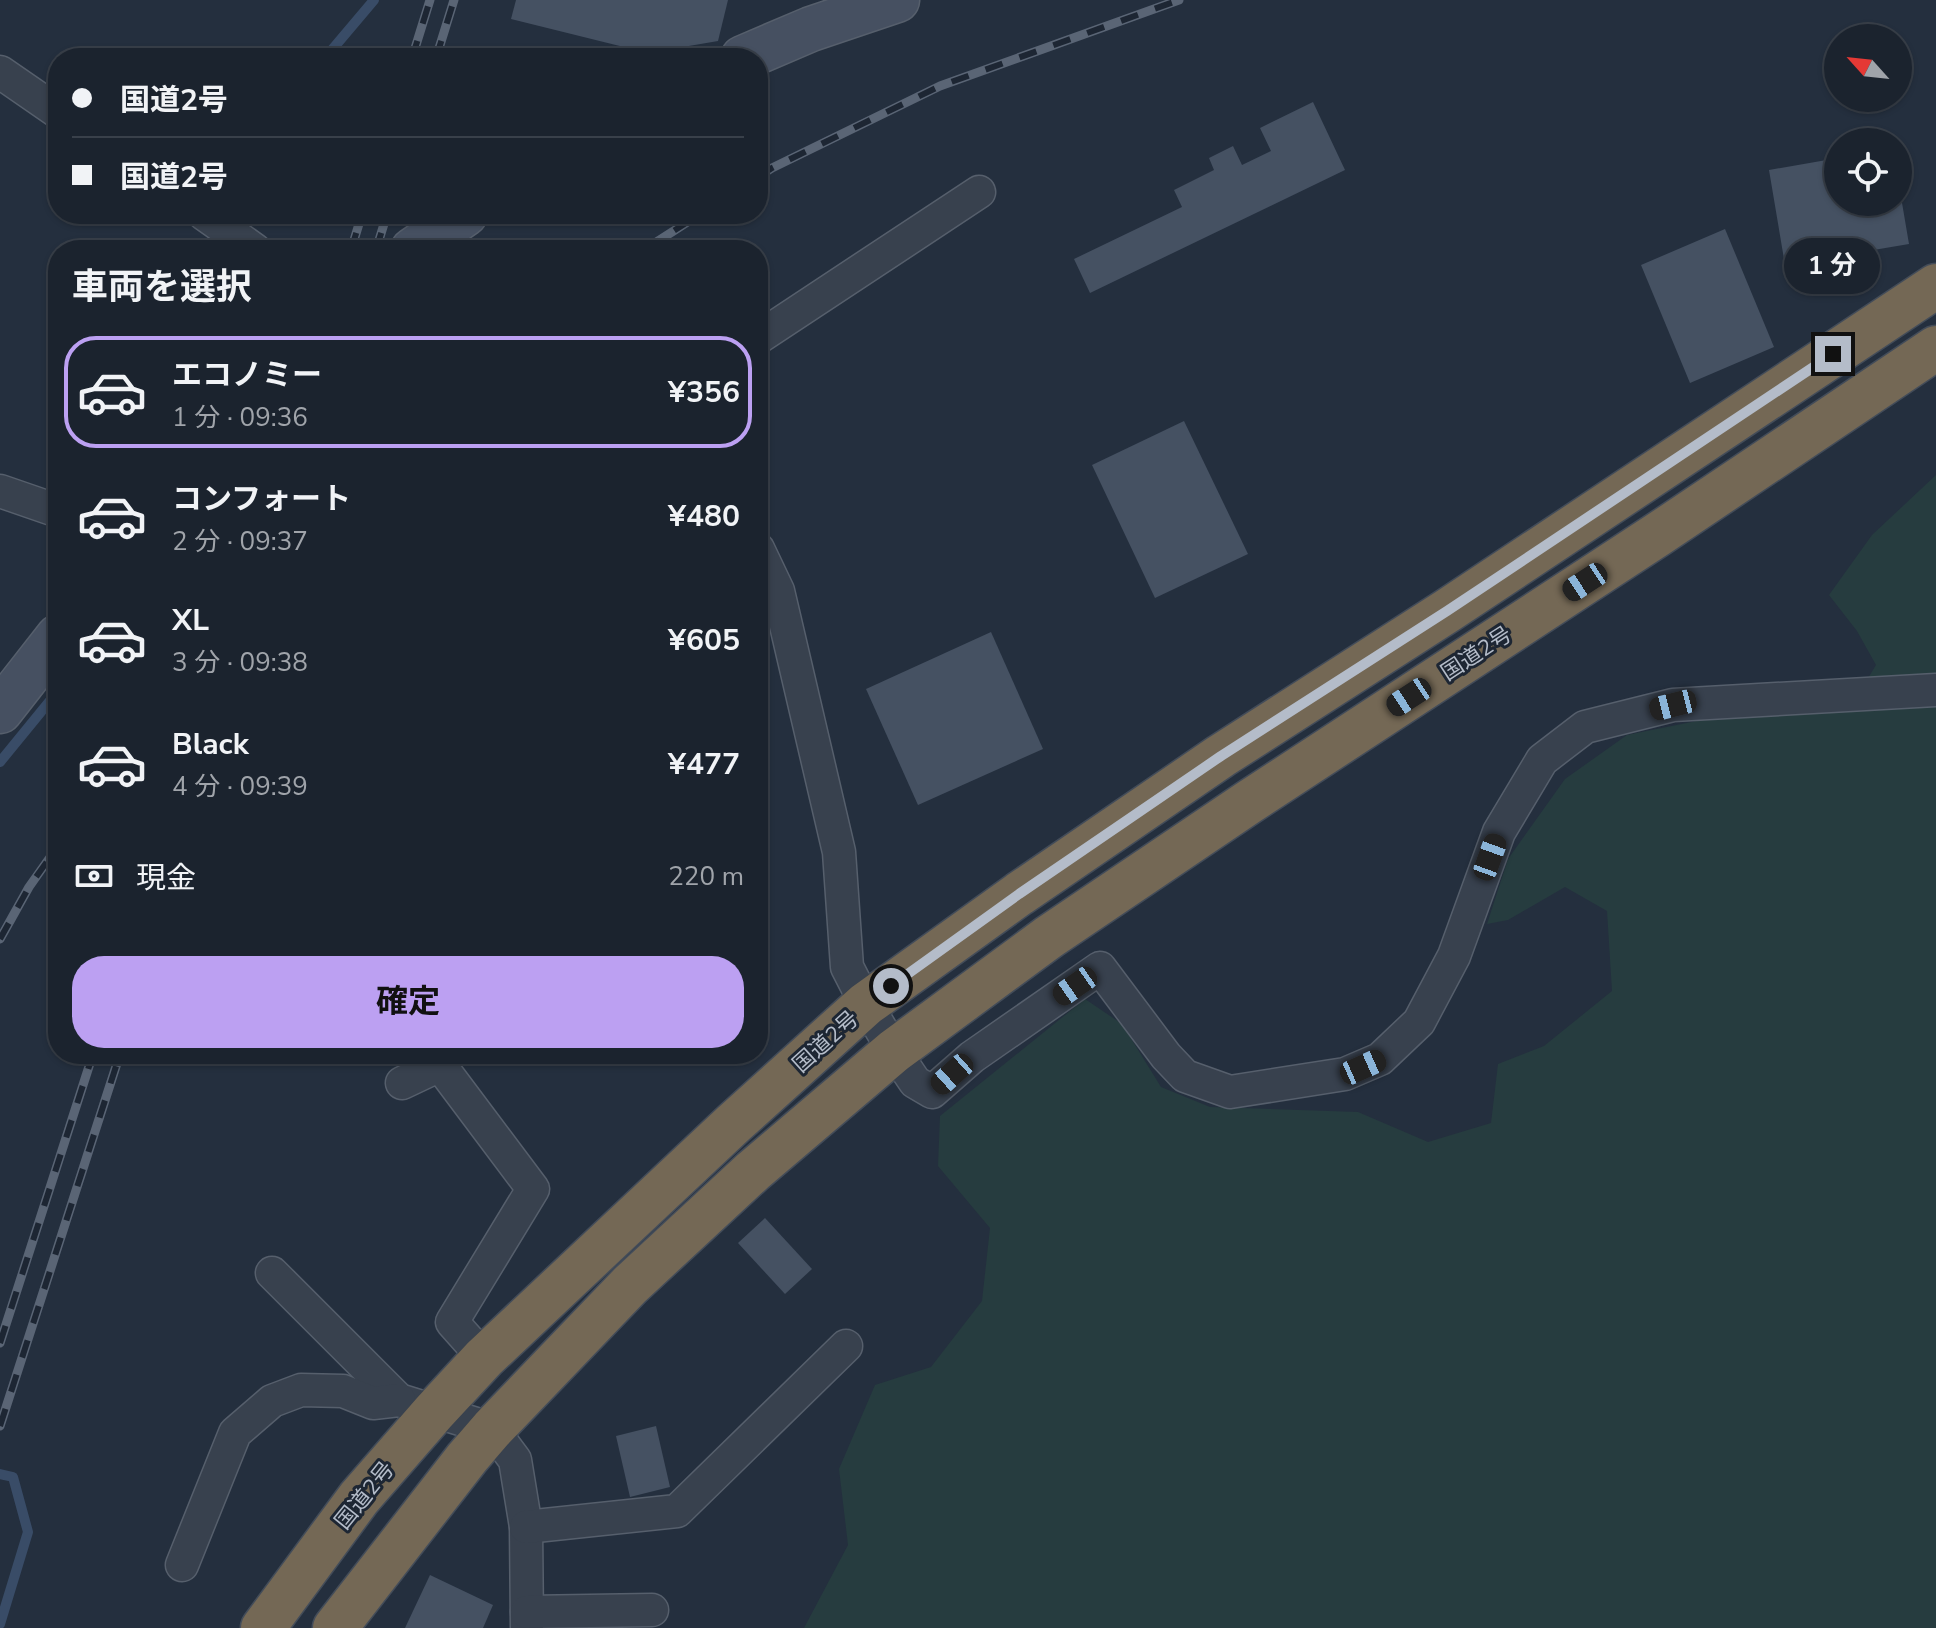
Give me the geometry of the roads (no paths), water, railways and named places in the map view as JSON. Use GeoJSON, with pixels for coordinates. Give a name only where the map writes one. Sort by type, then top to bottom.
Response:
{"type":"FeatureCollection","features":[{"type":"Feature","properties":{"kind":"highway","name":"国道2号"},"geometry":{"type":"LineString","coordinates":[[263,1628],[359,1498],[416,1406],[484,1358],[866,1004],[1019,894],[1221,756],[1447,611],[1936,286]]}},
{"type":"Feature","properties":{"kind":"highway","name":"国道2号"},"geometry":{"type":"LineString","coordinates":[[335,1628],[492,1429],[630,1285],[753,1171],[894,1051],[1049,937],[1249,802],[1936,348]]}},
{"type":"Feature","properties":{"kind":"street"},"geometry":{"type":"LineString","coordinates":[[766,48],[811,29],[897,0]]}},
{"type":"Feature","properties":{"kind":"street"},"geometry":{"type":"LineString","coordinates":[[0,72],[48,105]]}},
{"type":"Feature","properties":{"kind":"street"},"geometry":{"type":"LineString","coordinates":[[768,331],[979,192]]}},
{"type":"Feature","properties":{"kind":"street"},"geometry":{"type":"LineString","coordinates":[[218,224],[241,240]]}},
{"type":"Feature","properties":{"kind":"street"},"geometry":{"type":"LineString","coordinates":[[427,240],[451,224]]}},
{"type":"Feature","properties":{"kind":"street"},"geometry":{"type":"LineString","coordinates":[[0,491],[48,508]]}},
{"type":"Feature","properties":{"kind":"street"},"geometry":{"type":"LineString","coordinates":[[768,570],[778,591],[839,852],[847,967],[866,1004],[915,1082],[932,1092],[972,1057],[1100,968],[1166,1056],[1185,1076],[1230,1092],[1345,1074],[1380,1059],[1419,1022],[1454,956],[1499,832],[1542,760],[1585,727],[1673,705],[1936,690]]}},
{"type":"Feature","properties":{"kind":"street"},"geometry":{"type":"LineString","coordinates":[[0,711],[48,650]]}},
{"type":"Feature","properties":{"kind":"street"},"geometry":{"type":"LineString","coordinates":[[402,1083],[440,1065],[533,1189],[452,1322],[484,1358]]}},
{"type":"Feature","properties":{"kind":"street"},"geometry":{"type":"LineString","coordinates":[[272,1273],[416,1406]]}},
{"type":"Feature","properties":{"kind":"street"},"geometry":{"type":"LineString","coordinates":[[526,1527],[677,1511],[846,1346]]}},
{"type":"Feature","properties":{"kind":"street"},"geometry":{"type":"LineString","coordinates":[[182,1565],[235,1433],[272,1401],[301,1390],[343,1391],[373,1403],[416,1406],[492,1429],[515,1460],[526,1527],[527,1620],[652,1610]]}},
{"type":"Feature","properties":{"kind":"waterway"},"geometry":{"type":"LineString","coordinates":[[333,48],[374,0]]}},
{"type":"Feature","properties":{"kind":"waterway"},"geometry":{"type":"LineString","coordinates":[[231,240],[236,224]]}},
{"type":"Feature","properties":{"kind":"waterway"},"geometry":{"type":"LineString","coordinates":[[0,762],[48,703]]}},
{"type":"Feature","properties":{"kind":"waterway"},"geometry":{"type":"LineString","coordinates":[[0,1474],[13,1477],[28,1532],[0,1624]]}},
{"type":"Feature","properties":{"kind":"railway"},"geometry":{"type":"LineString","coordinates":[[415,48],[430,0]]}},
{"type":"Feature","properties":{"kind":"railway"},"geometry":{"type":"LineString","coordinates":[[439,48],[454,0]]}},
{"type":"Feature","properties":{"kind":"railway"},"geometry":{"type":"LineString","coordinates":[[768,171],[940,86],[1179,0]]}},
{"type":"Feature","properties":{"kind":"railway"},"geometry":{"type":"LineString","coordinates":[[354,240],[359,224]]}},
{"type":"Feature","properties":{"kind":"railway"},"geometry":{"type":"LineString","coordinates":[[379,240],[384,224]]}},
{"type":"Feature","properties":{"kind":"railway"},"geometry":{"type":"LineString","coordinates":[[660,240],[684,224]]}},
{"type":"Feature","properties":{"kind":"railway"},"geometry":{"type":"LineString","coordinates":[[0,939],[48,860]]}},
{"type":"Feature","properties":{"kind":"railway"},"geometry":{"type":"LineString","coordinates":[[0,1343],[90,1064]]}},
{"type":"Feature","properties":{"kind":"railway"},"geometry":{"type":"LineString","coordinates":[[0,1426],[117,1064]]}}]}
